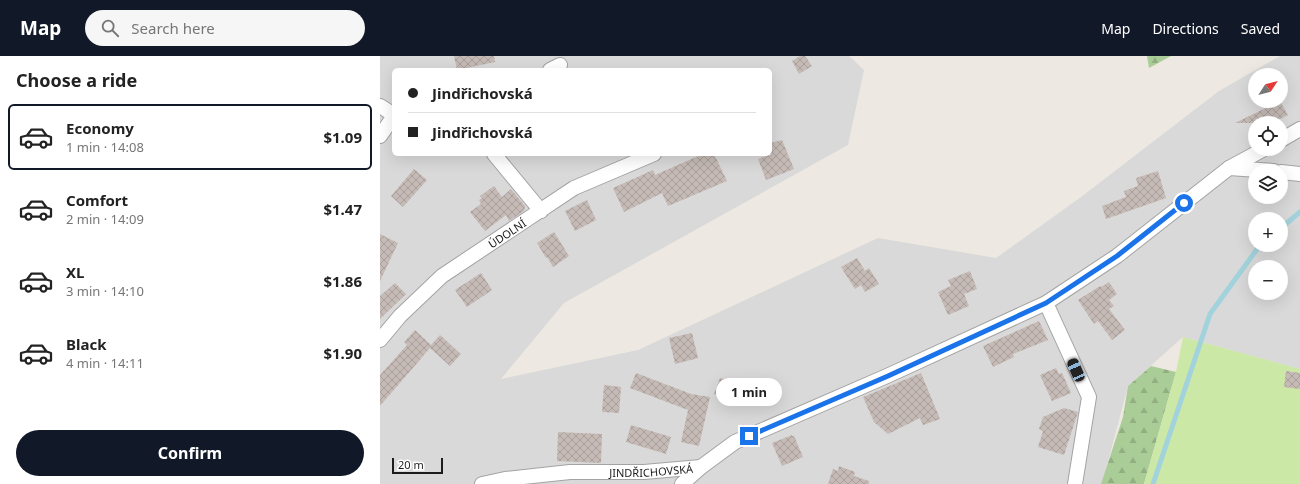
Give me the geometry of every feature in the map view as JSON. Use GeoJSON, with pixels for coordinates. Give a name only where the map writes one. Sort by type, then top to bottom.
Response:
{"type":"FeatureCollection","features":[{"type":"Feature","properties":{"kind":"street"},"geometry":{"type":"LineString","coordinates":[[380,106],[392,115]]}},
{"type":"Feature","properties":{"kind":"street"},"geometry":{"type":"LineString","coordinates":[[380,136],[392,119]]}},
{"type":"Feature","properties":{"kind":"street"},"geometry":{"type":"LineString","coordinates":[[1288,136],[1300,129]]}},
{"type":"Feature","properties":{"kind":"street"},"geometry":{"type":"LineString","coordinates":[[496,156],[541,211]]}},
{"type":"Feature","properties":{"kind":"street","name":"ÚDOLNÍ"},"geometry":{"type":"LineString","coordinates":[[380,340],[400,316],[442,276],[574,188],[649,156]]}},
{"type":"Feature","properties":{"kind":"street","name":"JINDŘICHOVSKÁ"},"geometry":{"type":"LineString","coordinates":[[482,484],[505,478],[570,472],[644,472],[701,467],[735,442],[888,376],[1046,303],[1117,256],[1228,168],[1251,156]]}},
{"type":"Feature","properties":{"kind":"street"},"geometry":{"type":"LineString","coordinates":[[1228,168],[1248,169]]}},
{"type":"Feature","properties":{"kind":"street"},"geometry":{"type":"LineString","coordinates":[[1288,173],[1300,174]]}},
{"type":"Feature","properties":{"kind":"street"},"geometry":{"type":"LineString","coordinates":[[1046,303],[1088,397],[1075,484]]}},
{"type":"Feature","properties":{"kind":"street"},"geometry":{"type":"LineString","coordinates":[[682,484],[701,467]]}},
{"type":"Feature","properties":{"kind":"shaded area"},"geometry":{"type":"Polygon","coordinates":[[[380,56],[849,56],[864,70],[848,145],[564,303],[501,379],[638,350],[878,238],[996,258],[1081,197],[1219,91],[1248,74],[1248,108],[1288,108],[1288,68],[1259,68],[1280,56],[1300,56],[1300,369],[1183,337],[1128,386],[1102,484],[380,484],[380,56]]]}},
{"type":"Feature","properties":{"kind":"green space"},"geometry":{"type":"Polygon","coordinates":[[[1147,56],[1171,56],[1149,68],[1147,56]]]}},
{"type":"Feature","properties":{"kind":"green space"},"geometry":{"type":"Polygon","coordinates":[[[1183,337],[1300,369],[1300,484],[1144,484],[1176,372],[1183,337]]]}},
{"type":"Feature","properties":{"kind":"green space"},"geometry":{"type":"Polygon","coordinates":[[[1151,366],[1176,372],[1144,484],[1101,484],[1123,417],[1128,386],[1151,366]]]}},
{"type":"Feature","properties":{"kind":"building"},"geometry":{"type":"Polygon","coordinates":[[[454,56],[494,56],[495,62],[466,68],[457,68],[454,56]]]}},
{"type":"Feature","properties":{"kind":"building"},"geometry":{"type":"Polygon","coordinates":[[[800,56],[805,56],[812,66],[799,74],[792,61],[800,56]]]}},
{"type":"Feature","properties":{"kind":"building"},"geometry":{"type":"Polygon","coordinates":[[[1266,108],[1284,108],[1288,115],[1286,116],[1249,116],[1266,108]]]}},
{"type":"Feature","properties":{"kind":"building"},"geometry":{"type":"Polygon","coordinates":[[[1248,117],[1248,123],[1235,123],[1248,117]]]}},
{"type":"Feature","properties":{"kind":"building"},"geometry":{"type":"Polygon","coordinates":[[[782,140],[794,169],[766,180],[758,159],[765,156],[772,156],[772,142],[782,140]]]}},
{"type":"Feature","properties":{"kind":"building"},"geometry":{"type":"Polygon","coordinates":[[[698,156],[715,156],[727,181],[668,206],[662,193],[624,212],[613,188],[653,170],[655,175],[698,156]]]}},
{"type":"Feature","properties":{"kind":"building"},"geometry":{"type":"Polygon","coordinates":[[[414,169],[427,180],[403,207],[391,196],[414,169]]]}},
{"type":"Feature","properties":{"kind":"building"},"geometry":{"type":"Polygon","coordinates":[[[1158,171],[1166,198],[1106,219],[1102,206],[1126,197],[1124,191],[1138,186],[1136,178],[1158,171]]]}},
{"type":"Feature","properties":{"kind":"building"},"geometry":{"type":"Polygon","coordinates":[[[494,186],[502,197],[511,189],[525,206],[524,211],[509,221],[506,215],[485,231],[470,212],[481,204],[479,200],[482,198],[480,196],[494,186]]]}},
{"type":"Feature","properties":{"kind":"building"},"geometry":{"type":"Polygon","coordinates":[[[587,200],[596,220],[575,231],[565,211],[587,200]]]}},
{"type":"Feature","properties":{"kind":"building"},"geometry":{"type":"Polygon","coordinates":[[[554,232],[569,256],[553,267],[537,243],[554,232]]]}},
{"type":"Feature","properties":{"kind":"building"},"geometry":{"type":"Polygon","coordinates":[[[380,234],[398,243],[380,281],[380,234]]]}},
{"type":"Feature","properties":{"kind":"building"},"geometry":{"type":"Polygon","coordinates":[[[857,258],[865,271],[869,268],[879,284],[865,292],[861,285],[855,289],[841,267],[857,258]]]}},
{"type":"Feature","properties":{"kind":"building"},"geometry":{"type":"Polygon","coordinates":[[[970,271],[977,289],[964,294],[969,306],[948,315],[938,292],[951,286],[948,280],[970,271]]]}},
{"type":"Feature","properties":{"kind":"building"},"geometry":{"type":"Polygon","coordinates":[[[481,273],[492,290],[467,307],[455,290],[481,273]]]}},
{"type":"Feature","properties":{"kind":"building"},"geometry":{"type":"Polygon","coordinates":[[[1109,282],[1117,294],[1109,300],[1114,306],[1109,309],[1125,330],[1112,340],[1098,321],[1094,324],[1078,300],[1109,282]]]}},
{"type":"Feature","properties":{"kind":"building"},"geometry":{"type":"Polygon","coordinates":[[[395,283],[406,294],[380,319],[380,296],[395,283]]]}},
{"type":"Feature","properties":{"kind":"building"},"geometry":{"type":"Polygon","coordinates":[[[1039,321],[1048,340],[1013,354],[1014,357],[993,367],[983,346],[1039,321]]]}},
{"type":"Feature","properties":{"kind":"building"},"geometry":{"type":"Polygon","coordinates":[[[415,330],[431,345],[440,335],[461,354],[450,366],[430,348],[380,406],[380,375],[407,345],[404,342],[415,330]]]}},
{"type":"Feature","properties":{"kind":"building"},"geometry":{"type":"Polygon","coordinates":[[[692,333],[698,358],[675,364],[669,338],[692,333]]]}},
{"type":"Feature","properties":{"kind":"building"},"geometry":{"type":"Polygon","coordinates":[[[1056,368],[1059,374],[1062,373],[1071,393],[1052,401],[1040,375],[1056,368]]]}},
{"type":"Feature","properties":{"kind":"building"},"geometry":{"type":"Polygon","coordinates":[[[1286,371],[1300,373],[1300,389],[1284,387],[1286,371]]]}},
{"type":"Feature","properties":{"kind":"building"},"geometry":{"type":"Polygon","coordinates":[[[636,373],[691,394],[710,397],[699,446],[681,442],[688,410],[630,388],[636,373]]]}},
{"type":"Feature","properties":{"kind":"building"},"geometry":{"type":"Polygon","coordinates":[[[921,373],[940,419],[923,425],[920,418],[888,434],[874,422],[863,397],[921,373]]]}},
{"type":"Feature","properties":{"kind":"building"},"geometry":{"type":"Polygon","coordinates":[[[720,378],[748,388],[743,404],[714,394],[720,378]]]}},
{"type":"Feature","properties":{"kind":"building"},"geometry":{"type":"Polygon","coordinates":[[[604,385],[621,387],[619,413],[602,412],[604,385]]]}},
{"type":"Feature","properties":{"kind":"building"},"geometry":{"type":"Polygon","coordinates":[[[1064,408],[1078,412],[1064,455],[1038,447],[1043,431],[1039,429],[1043,417],[1064,408]]]}},
{"type":"Feature","properties":{"kind":"building"},"geometry":{"type":"Polygon","coordinates":[[[631,425],[671,437],[666,454],[626,442],[631,425]]]}},
{"type":"Feature","properties":{"kind":"building"},"geometry":{"type":"Polygon","coordinates":[[[558,432],[602,434],[601,463],[557,461],[558,432]]]}},
{"type":"Feature","properties":{"kind":"building"},"geometry":{"type":"Polygon","coordinates":[[[792,435],[794,436],[803,457],[782,466],[772,443],[792,435]]]}},
{"type":"Feature","properties":{"kind":"building"},"geometry":{"type":"Polygon","coordinates":[[[839,466],[855,472],[854,476],[869,481],[869,484],[828,484],[833,469],[838,471],[839,466]]]}},
{"type":"Feature","properties":{"kind":"waterway"},"geometry":{"type":"LineString","coordinates":[[1288,222],[1300,212]]}},
{"type":"Feature","properties":{"kind":"waterway"},"geometry":{"type":"LineString","coordinates":[[1153,484],[1210,314],[1255,252]]}},
{"type":"Feature","properties":{"kind":"route"},"geometry":{"type":"LineString","coordinates":[[749,436],[888,376],[1046,303],[1117,256],[1184,203]]}}]}
